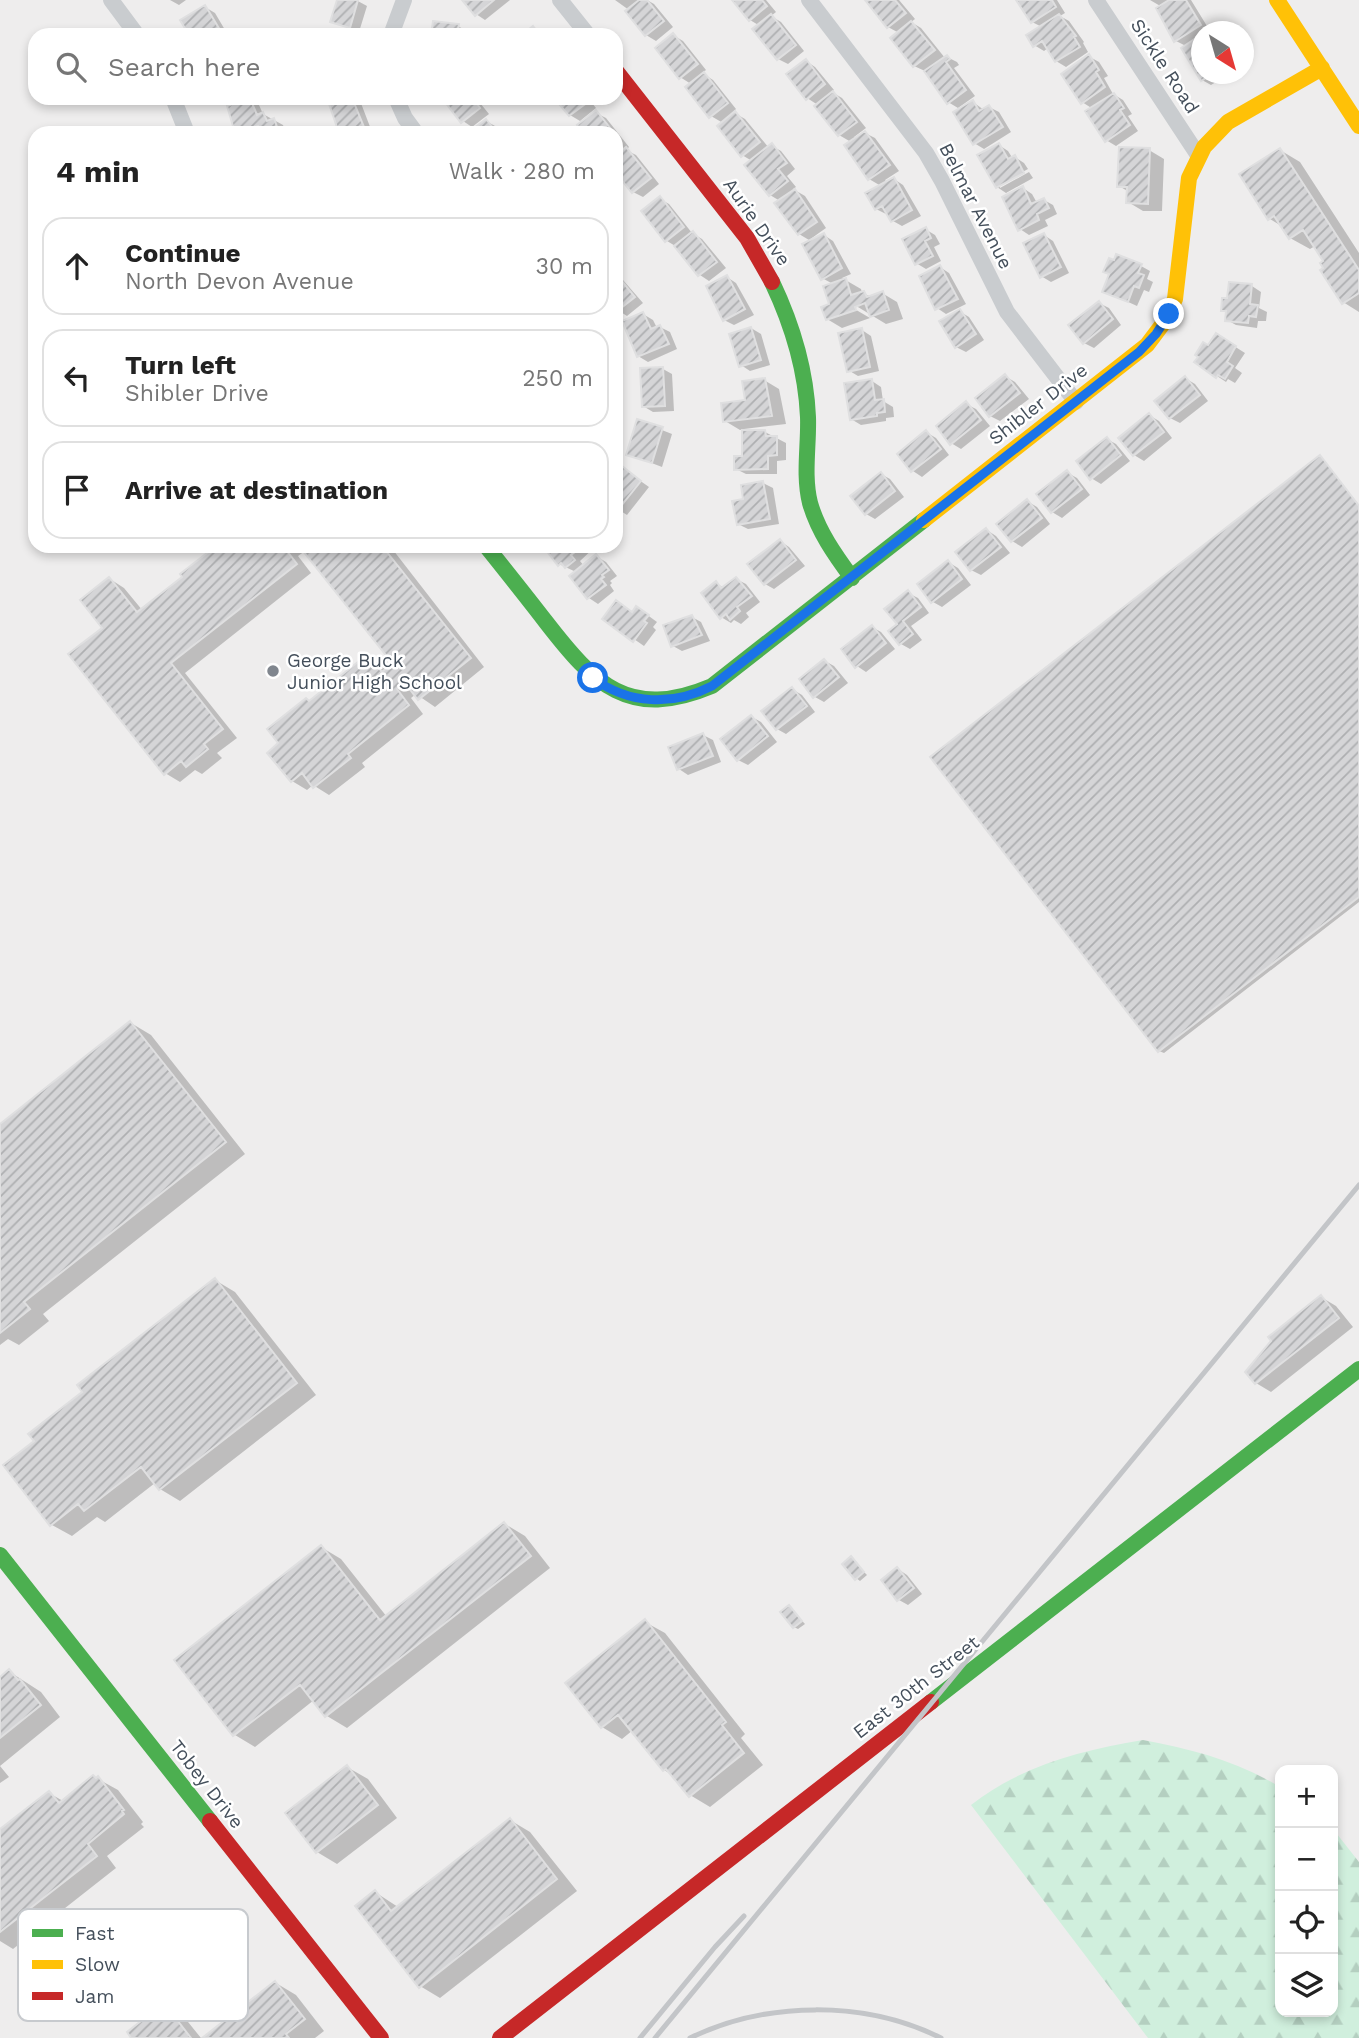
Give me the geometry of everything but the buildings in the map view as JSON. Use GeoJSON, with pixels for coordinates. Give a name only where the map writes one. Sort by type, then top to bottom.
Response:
{"type":"FeatureCollection","features":[{"type":"Feature","properties":{"kind":"street"},"geometry":{"type":"LineString","coordinates":[[111,0],[132,28]]}},
{"type":"Feature","properties":{"kind":"street"},"geometry":{"type":"LineString","coordinates":[[394,28],[404,0]]}},
{"type":"Feature","properties":{"kind":"street"},"geometry":{"type":"LineString","coordinates":[[561,0],[583,28]]}},
{"type":"Feature","properties":{"kind":"street","name":"Belmar Avenue"},"geometry":{"type":"LineString","coordinates":[[809,0],[926,153],[1003,305],[1076,402]]}},
{"type":"Feature","properties":{"kind":"street","name":"Sickle Road"},"geometry":{"type":"LineString","coordinates":[[1096,0],[1198,155]]}},
{"type":"Feature","properties":{"kind":"street"},"geometry":{"type":"LineString","coordinates":[[1278,0],[1359,126]]}},
{"type":"Feature","properties":{"kind":"street","name":"Shibler Drive"},"geometry":{"type":"LineString","coordinates":[[491,553],[576,661],[593,678],[607,687],[636,699],[667,700],[691,695],[712,686],[1139,352],[1166,321],[1177,291],[1189,178],[1198,155],[1213,135],[1228,122],[1322,68]]}},
{"type":"Feature","properties":{"kind":"street","name":"Aurie Drive"},"geometry":{"type":"LineString","coordinates":[[623,80],[737,225],[772,279],[788,317],[803,371],[807,403],[806,474],[810,505],[822,536],[852,578]]}},
{"type":"Feature","properties":{"kind":"street"},"geometry":{"type":"LineString","coordinates":[[176,105],[184,126]]}},
{"type":"Feature","properties":{"kind":"street"},"geometry":{"type":"LineString","coordinates":[[399,105],[411,126]]}},
{"type":"Feature","properties":{"kind":"street","name":"East 30th Street"},"geometry":{"type":"LineString","coordinates":[[500,2038],[1359,1369]]}},
{"type":"Feature","properties":{"kind":"street","name":"Tobey Drive"},"geometry":{"type":"LineString","coordinates":[[0,1555],[381,2038]]}},
{"type":"Feature","properties":{"kind":"green space"},"geometry":{"type":"Polygon","coordinates":[[[1143,1740],[1179,1747],[1214,1757],[1275,1784],[1275,2017],[1338,2017],[1338,1835],[1359,1862],[1359,2038],[1148,2038],[971,1805],[1031,1770],[1096,1749],[1143,1740]]]}},
{"type":"Feature","properties":{"kind":"railway"},"geometry":{"type":"LineString","coordinates":[[655,2038],[1359,1185]]}},
{"type":"Feature","properties":{"kind":"railway"},"geometry":{"type":"LineString","coordinates":[[640,2038],[744,1916]]}},
{"type":"Feature","properties":{"kind":"railway"},"geometry":{"type":"LineString","coordinates":[[690,2038],[751,2017],[816,2010],[880,2017],[941,2038]]}},
{"type":"Feature","properties":{"kind":"traffic: fast"},"geometry":{"type":"LineString","coordinates":[[772,282],[792,331],[807,399],[807,482],[810,503],[822,533],[852,578]]}},
{"type":"Feature","properties":{"kind":"traffic: fast"},"geometry":{"type":"LineString","coordinates":[[492,553],[564,644],[598,679],[616,690],[636,697],[658,699],[683,696],[712,686],[924,520]]}},
{"type":"Feature","properties":{"kind":"traffic: fast"},"geometry":{"type":"LineString","coordinates":[[931,1702],[1359,1369]]}},
{"type":"Feature","properties":{"kind":"traffic: fast"},"geometry":{"type":"LineString","coordinates":[[0,1555],[210,1821]]}},
{"type":"Feature","properties":{"kind":"traffic: slow"},"geometry":{"type":"LineString","coordinates":[[1277,0],[1359,126]]}},
{"type":"Feature","properties":{"kind":"traffic: slow"},"geometry":{"type":"LineString","coordinates":[[924,520],[1147,345],[1165,321],[1175,299],[1189,178],[1204,147],[1228,122],[1322,68]]}},
{"type":"Feature","properties":{"kind":"traffic: jam"},"geometry":{"type":"LineString","coordinates":[[623,80],[747,238],[772,282]]}},
{"type":"Feature","properties":{"kind":"traffic: jam"},"geometry":{"type":"LineString","coordinates":[[500,2038],[931,1702]]}},
{"type":"Feature","properties":{"kind":"traffic: jam"},"geometry":{"type":"LineString","coordinates":[[210,1821],[381,2038]]}},
{"type":"Feature","properties":{"kind":"place","name":"George Buck Junior High School"},"geometry":{"type":"Point","coordinates":[273,671]}},
{"type":"Feature","properties":{"kind":"route"},"geometry":{"type":"LineString","coordinates":[[593,678],[621,694],[636,699],[660,701],[683,698],[712,686],[1139,352],[1156,334],[1169,314]]}}]}
